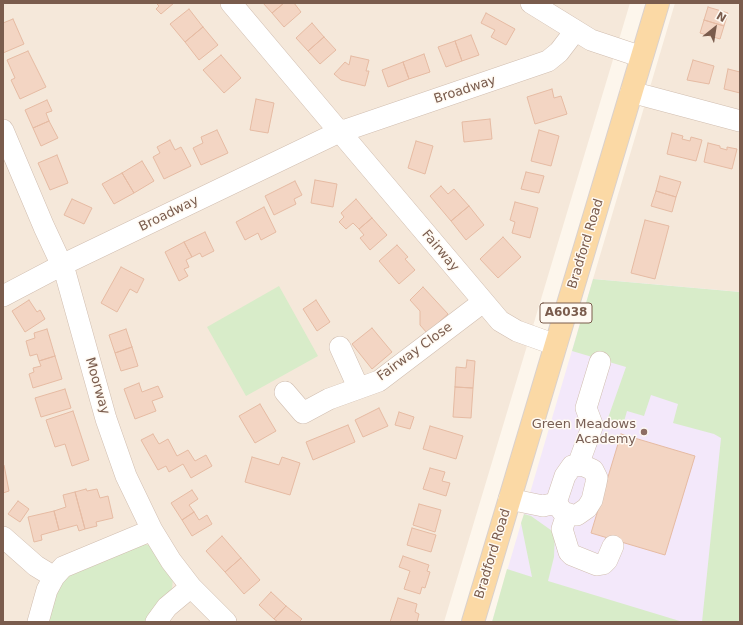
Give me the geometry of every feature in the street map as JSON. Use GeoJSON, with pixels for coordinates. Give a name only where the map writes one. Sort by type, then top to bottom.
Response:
{"type":"FeatureCollection","features":[{"type":"Feature","properties":{"kind":"main road","name":"Bradford Road"},"geometry":{"type":"LineString","coordinates":[[473,622],[658,3]]}},
{"type":"Feature","properties":{"kind":"street","name":"Fairway"},"geometry":{"type":"LineString","coordinates":[[230,3],[500,321],[517,330],[556,345]]}},
{"type":"Feature","properties":{"kind":"street"},"geometry":{"type":"LineString","coordinates":[[531,3],[575,31],[608,47],[642,57]]}},
{"type":"Feature","properties":{"kind":"street","name":"Broadway"},"geometry":{"type":"LineString","coordinates":[[3,296],[340,132],[548,61],[559,52],[575,31]]}},
{"type":"Feature","properties":{"kind":"street"},"geometry":{"type":"LineString","coordinates":[[631,92],[740,121]]}},
{"type":"Feature","properties":{"kind":"street","name":"Moorway"},"geometry":{"type":"LineString","coordinates":[[3,130],[62,266],[106,419],[126,476],[152,530],[191,587],[226,622]]}},
{"type":"Feature","properties":{"kind":"street","name":"Fairway Close"},"geometry":{"type":"LineString","coordinates":[[285,392],[303,413],[358,387],[379,381],[483,302]]}},
{"type":"Feature","properties":{"kind":"street"},"geometry":{"type":"LineString","coordinates":[[340,347],[358,387]]}},
{"type":"Feature","properties":{"kind":"street"},"geometry":{"type":"LineString","coordinates":[[578,465],[592,427],[586,408],[600,362]]}},
{"type":"Feature","properties":{"kind":"street"},"geometry":{"type":"LineString","coordinates":[[509,499],[561,508],[577,515],[587,508],[592,500],[596,483],[596,474],[589,467],[578,465],[572,466],[569,470],[561,508],[562,530],[569,552],[572,555],[597,565],[603,564],[607,560],[613,546]]}},
{"type":"Feature","properties":{"kind":"street"},"geometry":{"type":"LineString","coordinates":[[38,622],[47,590],[54,577],[63,567],[152,530]]}},
{"type":"Feature","properties":{"kind":"street"},"geometry":{"type":"LineString","coordinates":[[3,537],[36,566],[54,577]]}},
{"type":"Feature","properties":{"kind":"street"},"geometry":{"type":"LineString","coordinates":[[156,622],[167,607],[191,587]]}},
{"type":"Feature","properties":{"kind":"shaded area"},"geometry":{"type":"Polygon","coordinates":[[[3,3],[630,3],[444,622],[3,622],[3,3]]]}},
{"type":"Feature","properties":{"kind":"shaded area"},"geometry":{"type":"Polygon","coordinates":[[[675,3],[740,3],[740,292],[593,279],[675,3]]]}},
{"type":"Feature","properties":{"kind":"shaded area","name":"Green Meadows Academy"},"geometry":{"type":"Polygon","coordinates":[[[593,279],[740,292],[740,622],[492,622],[593,279]]]}},
{"type":"Feature","properties":{"kind":"green space"},"geometry":{"type":"Polygon","coordinates":[[[593,279],[740,292],[740,622],[702,622],[721,438],[714,434],[673,423],[678,404],[651,395],[644,416],[627,411],[623,425],[608,418],[626,367],[572,351],[593,279]]]}},
{"type":"Feature","properties":{"kind":"green space"},"geometry":{"type":"Polygon","coordinates":[[[279,286],[318,356],[246,396],[207,327],[279,286]]]}},
{"type":"Feature","properties":{"kind":"green space"},"geometry":{"type":"Polygon","coordinates":[[[524,514],[531,516],[555,533],[554,557],[548,581],[683,622],[492,622],[507,569],[532,577],[521,523],[524,514]]]}},
{"type":"Feature","properties":{"kind":"green space"},"geometry":{"type":"Polygon","coordinates":[[[144,544],[153,546],[173,578],[172,589],[147,622],[45,622],[62,577],[144,544]]]}},
{"type":"Feature","properties":{"kind":"building"},"geometry":{"type":"Polygon","coordinates":[[[156,3],[174,3],[161,14],[156,9],[159,6],[156,3]]]}},
{"type":"Feature","properties":{"kind":"building"},"geometry":{"type":"Polygon","coordinates":[[[263,3],[284,3],[272,13],[263,3]]]}},
{"type":"Feature","properties":{"kind":"building"},"geometry":{"type":"Polygon","coordinates":[[[284,3],[294,3],[301,12],[284,27],[272,13],[284,3]]]}},
{"type":"Feature","properties":{"kind":"building"},"geometry":{"type":"Polygon","coordinates":[[[708,7],[728,13],[724,26],[704,20],[708,7]]]}},
{"type":"Feature","properties":{"kind":"building"},"geometry":{"type":"Polygon","coordinates":[[[189,9],[203,27],[185,42],[170,24],[189,9]]]}},
{"type":"Feature","properties":{"kind":"building"},"geometry":{"type":"Polygon","coordinates":[[[486,13],[515,29],[506,45],[491,37],[495,30],[481,23],[486,13]]]}},
{"type":"Feature","properties":{"kind":"building"},"geometry":{"type":"Polygon","coordinates":[[[13,19],[24,44],[3,53],[3,23],[13,19]]]}},
{"type":"Feature","properties":{"kind":"building"},"geometry":{"type":"Polygon","coordinates":[[[704,20],[724,26],[720,39],[700,33],[704,20]]]}},
{"type":"Feature","properties":{"kind":"building"},"geometry":{"type":"Polygon","coordinates":[[[312,23],[324,37],[308,51],[296,38],[312,23]]]}},
{"type":"Feature","properties":{"kind":"building"},"geometry":{"type":"Polygon","coordinates":[[[203,27],[218,45],[199,60],[185,42],[203,27]]]}},
{"type":"Feature","properties":{"kind":"building"},"geometry":{"type":"Polygon","coordinates":[[[471,35],[479,55],[462,61],[455,41],[471,35]]]}},
{"type":"Feature","properties":{"kind":"building"},"geometry":{"type":"Polygon","coordinates":[[[324,37],[336,50],[320,64],[308,51],[324,37]]]}},
{"type":"Feature","properties":{"kind":"building"},"geometry":{"type":"Polygon","coordinates":[[[455,41],[462,61],[446,67],[438,47],[455,41]]]}},
{"type":"Feature","properties":{"kind":"building"},"geometry":{"type":"Polygon","coordinates":[[[28,51],[46,87],[20,99],[11,80],[15,78],[7,60],[28,51]]]}},
{"type":"Feature","properties":{"kind":"building"},"geometry":{"type":"Polygon","coordinates":[[[424,54],[430,72],[409,79],[403,62],[424,54]]]}},
{"type":"Feature","properties":{"kind":"building"},"geometry":{"type":"Polygon","coordinates":[[[221,55],[241,78],[224,93],[203,70],[221,55]]]}},
{"type":"Feature","properties":{"kind":"building"},"geometry":{"type":"Polygon","coordinates":[[[351,56],[369,60],[366,71],[369,71],[365,86],[341,80],[334,74],[345,62],[349,65],[351,56]]]}},
{"type":"Feature","properties":{"kind":"building"},"geometry":{"type":"Polygon","coordinates":[[[693,60],[714,66],[709,84],[687,80],[693,60]]]}},
{"type":"Feature","properties":{"kind":"building"},"geometry":{"type":"Polygon","coordinates":[[[403,62],[409,79],[388,87],[382,70],[403,62]]]}},
{"type":"Feature","properties":{"kind":"building"},"geometry":{"type":"Polygon","coordinates":[[[728,69],[740,72],[740,93],[724,89],[728,69]]]}},
{"type":"Feature","properties":{"kind":"building"},"geometry":{"type":"Polygon","coordinates":[[[552,89],[554,98],[561,96],[567,114],[535,124],[527,97],[552,89]]]}},
{"type":"Feature","properties":{"kind":"building"},"geometry":{"type":"Polygon","coordinates":[[[256,99],[274,103],[268,133],[250,130],[256,99]]]}},
{"type":"Feature","properties":{"kind":"building"},"geometry":{"type":"Polygon","coordinates":[[[47,100],[52,111],[46,113],[49,121],[33,128],[25,110],[47,100]]]}},
{"type":"Feature","properties":{"kind":"building"},"geometry":{"type":"Polygon","coordinates":[[[490,119],[492,139],[464,142],[462,122],[490,119]]]}},
{"type":"Feature","properties":{"kind":"building"},"geometry":{"type":"Polygon","coordinates":[[[49,121],[58,138],[41,146],[33,128],[49,121]]]}},
{"type":"Feature","properties":{"kind":"building"},"geometry":{"type":"Polygon","coordinates":[[[217,130],[228,153],[201,165],[193,148],[203,143],[201,137],[217,130]]]}},
{"type":"Feature","properties":{"kind":"building"},"geometry":{"type":"Polygon","coordinates":[[[539,130],[559,136],[551,166],[531,161],[539,130]]]}},
{"type":"Feature","properties":{"kind":"building"},"geometry":{"type":"Polygon","coordinates":[[[672,133],[683,136],[682,139],[690,141],[691,137],[702,140],[696,161],[667,154],[672,133]]]}},
{"type":"Feature","properties":{"kind":"building"},"geometry":{"type":"Polygon","coordinates":[[[170,140],[175,150],[181,147],[191,166],[164,179],[153,157],[160,153],[157,147],[170,140]]]}},
{"type":"Feature","properties":{"kind":"building"},"geometry":{"type":"Polygon","coordinates":[[[416,141],[433,146],[425,174],[408,168],[416,141]]]}},
{"type":"Feature","properties":{"kind":"building"},"geometry":{"type":"Polygon","coordinates":[[[708,143],[720,146],[720,148],[727,150],[727,147],[737,149],[732,169],[704,162],[708,143]]]}},
{"type":"Feature","properties":{"kind":"building"},"geometry":{"type":"Polygon","coordinates":[[[57,155],[68,183],[50,190],[38,163],[57,155]]]}},
{"type":"Feature","properties":{"kind":"building"},"geometry":{"type":"Polygon","coordinates":[[[142,161],[154,181],[134,193],[122,173],[142,161]]]}},
{"type":"Feature","properties":{"kind":"building"},"geometry":{"type":"Polygon","coordinates":[[[526,172],[544,176],[539,193],[521,189],[526,172]]]}},
{"type":"Feature","properties":{"kind":"building"},"geometry":{"type":"Polygon","coordinates":[[[122,173],[134,193],[114,204],[102,184],[122,173]]]}},
{"type":"Feature","properties":{"kind":"building"},"geometry":{"type":"Polygon","coordinates":[[[660,176],[681,182],[676,197],[656,191],[660,176]]]}},
{"type":"Feature","properties":{"kind":"building"},"geometry":{"type":"Polygon","coordinates":[[[315,180],[337,184],[333,207],[311,203],[315,180]]]}},
{"type":"Feature","properties":{"kind":"building"},"geometry":{"type":"Polygon","coordinates":[[[295,181],[302,195],[294,199],[296,204],[274,215],[265,196],[295,181]]]}},
{"type":"Feature","properties":{"kind":"building"},"geometry":{"type":"Polygon","coordinates":[[[441,186],[448,194],[454,189],[469,206],[451,221],[430,196],[441,186]]]}},
{"type":"Feature","properties":{"kind":"building"},"geometry":{"type":"Polygon","coordinates":[[[656,191],[676,197],[672,212],[651,206],[656,191]]]}},
{"type":"Feature","properties":{"kind":"building"},"geometry":{"type":"Polygon","coordinates":[[[72,199],[92,208],[84,224],[64,215],[72,199]]]}},
{"type":"Feature","properties":{"kind":"building"},"geometry":{"type":"Polygon","coordinates":[[[356,199],[372,218],[359,229],[353,223],[346,229],[339,222],[344,217],[341,213],[356,199]]]}},
{"type":"Feature","properties":{"kind":"building"},"geometry":{"type":"Polygon","coordinates":[[[515,202],[538,208],[530,238],[512,233],[515,222],[510,220],[515,202]]]}},
{"type":"Feature","properties":{"kind":"building"},"geometry":{"type":"Polygon","coordinates":[[[469,206],[484,225],[466,240],[451,221],[469,206]]]}},
{"type":"Feature","properties":{"kind":"building"},"geometry":{"type":"Polygon","coordinates":[[[264,207],[276,232],[261,240],[258,233],[245,240],[236,222],[264,207]]]}},
{"type":"Feature","properties":{"kind":"building"},"geometry":{"type":"Polygon","coordinates":[[[372,218],[387,235],[370,250],[360,238],[364,235],[359,229],[372,218]]]}},
{"type":"Feature","properties":{"kind":"building"},"geometry":{"type":"Polygon","coordinates":[[[645,220],[669,226],[655,279],[631,273],[645,220]]]}},
{"type":"Feature","properties":{"kind":"building"},"geometry":{"type":"Polygon","coordinates":[[[205,232],[214,251],[202,257],[200,253],[192,257],[184,242],[205,232]]]}},
{"type":"Feature","properties":{"kind":"building"},"geometry":{"type":"Polygon","coordinates":[[[503,237],[521,257],[498,278],[480,259],[503,237]]]}},
{"type":"Feature","properties":{"kind":"building"},"geometry":{"type":"Polygon","coordinates":[[[184,242],[192,257],[186,260],[189,267],[184,269],[188,276],[179,281],[165,252],[184,242]]]}},
{"type":"Feature","properties":{"kind":"building"},"geometry":{"type":"Polygon","coordinates":[[[397,245],[408,257],[405,259],[415,270],[399,284],[379,261],[397,245]]]}},
{"type":"Feature","properties":{"kind":"building"},"geometry":{"type":"Polygon","coordinates":[[[121,267],[144,279],[137,293],[130,289],[117,312],[101,303],[121,267]]]}},
{"type":"Feature","properties":{"kind":"building"},"geometry":{"type":"Polygon","coordinates":[[[423,287],[448,314],[427,333],[420,325],[420,311],[410,300],[423,287]]]}},
{"type":"Feature","properties":{"kind":"building"},"geometry":{"type":"Polygon","coordinates":[[[29,300],[37,312],[40,310],[45,319],[25,332],[12,311],[29,300]]]}},
{"type":"Feature","properties":{"kind":"building"},"geometry":{"type":"Polygon","coordinates":[[[316,300],[330,322],[317,331],[303,309],[316,300]]]}},
{"type":"Feature","properties":{"kind":"building"},"geometry":{"type":"Polygon","coordinates":[[[372,328],[392,352],[372,369],[352,344],[372,328]]]}},
{"type":"Feature","properties":{"kind":"building"},"geometry":{"type":"Polygon","coordinates":[[[47,329],[55,356],[39,361],[37,354],[30,356],[26,341],[35,338],[34,333],[47,329]]]}},
{"type":"Feature","properties":{"kind":"building"},"geometry":{"type":"Polygon","coordinates":[[[126,329],[132,347],[115,353],[109,335],[126,329]]]}},
{"type":"Feature","properties":{"kind":"building"},"geometry":{"type":"Polygon","coordinates":[[[132,347],[138,366],[121,371],[115,353],[132,347]]]}},
{"type":"Feature","properties":{"kind":"building"},"geometry":{"type":"Polygon","coordinates":[[[55,356],[62,379],[33,388],[29,374],[34,372],[33,368],[41,366],[39,361],[55,356]]]}},
{"type":"Feature","properties":{"kind":"building"},"geometry":{"type":"Polygon","coordinates":[[[467,360],[475,361],[473,388],[455,387],[456,367],[466,368],[467,360]]]}},
{"type":"Feature","properties":{"kind":"building"},"geometry":{"type":"Polygon","coordinates":[[[139,383],[142,392],[158,386],[163,397],[152,401],[156,411],[135,419],[124,389],[139,383]]]}},
{"type":"Feature","properties":{"kind":"building"},"geometry":{"type":"Polygon","coordinates":[[[455,387],[473,388],[471,418],[453,417],[455,387]]]}},
{"type":"Feature","properties":{"kind":"building"},"geometry":{"type":"Polygon","coordinates":[[[65,389],[71,408],[41,417],[35,398],[65,389]]]}},
{"type":"Feature","properties":{"kind":"building"},"geometry":{"type":"Polygon","coordinates":[[[260,404],[276,431],[255,443],[239,416],[260,404]]]}},
{"type":"Feature","properties":{"kind":"building"},"geometry":{"type":"Polygon","coordinates":[[[379,408],[388,426],[363,437],[355,420],[379,408]]]}},
{"type":"Feature","properties":{"kind":"building"},"geometry":{"type":"Polygon","coordinates":[[[73,411],[89,460],[72,466],[65,444],[55,447],[46,420],[73,411]]]}},
{"type":"Feature","properties":{"kind":"building"},"geometry":{"type":"Polygon","coordinates":[[[399,412],[414,417],[410,429],[395,425],[399,412]]]}},
{"type":"Feature","properties":{"kind":"building"},"geometry":{"type":"Polygon","coordinates":[[[348,425],[355,442],[313,460],[306,442],[348,425]]]}},
{"type":"Feature","properties":{"kind":"building"},"geometry":{"type":"Polygon","coordinates":[[[430,426],[463,436],[456,459],[423,449],[430,426]]]}},
{"type":"Feature","properties":{"kind":"building"},"geometry":{"type":"Polygon","coordinates":[[[153,434],[159,444],[168,439],[177,456],[188,450],[195,461],[206,455],[212,466],[191,478],[183,464],[169,472],[166,466],[158,470],[141,440],[153,434]]]}},
{"type":"Feature","properties":{"kind":"building"},"geometry":{"type":"Polygon","coordinates":[[[621,434],[695,456],[665,555],[591,533],[621,434]]]}},
{"type":"Feature","properties":{"kind":"building"},"geometry":{"type":"Polygon","coordinates":[[[252,457],[279,465],[282,457],[300,463],[290,495],[245,482],[252,457]]]}},
{"type":"Feature","properties":{"kind":"building"},"geometry":{"type":"Polygon","coordinates":[[[3,465],[9,491],[3,493],[3,465]]]}},
{"type":"Feature","properties":{"kind":"building"},"geometry":{"type":"Polygon","coordinates":[[[430,468],[445,472],[442,481],[450,483],[446,496],[423,489],[430,468]]]}},
{"type":"Feature","properties":{"kind":"building"},"geometry":{"type":"Polygon","coordinates":[[[86,489],[87,491],[97,489],[100,498],[108,496],[113,518],[96,522],[97,526],[85,529],[75,492],[86,489]]]}},
{"type":"Feature","properties":{"kind":"building"},"geometry":{"type":"Polygon","coordinates":[[[192,490],[198,499],[189,505],[194,512],[182,520],[171,503],[192,490]]]}},
{"type":"Feature","properties":{"kind":"building"},"geometry":{"type":"Polygon","coordinates":[[[75,492],[85,529],[79,531],[77,525],[59,530],[54,511],[66,507],[63,495],[75,492]]]}},
{"type":"Feature","properties":{"kind":"building"},"geometry":{"type":"Polygon","coordinates":[[[18,501],[29,509],[20,522],[8,514],[18,501]]]}},
{"type":"Feature","properties":{"kind":"building"},"geometry":{"type":"Polygon","coordinates":[[[419,504],[441,510],[435,532],[413,525],[419,504]]]}},
{"type":"Feature","properties":{"kind":"building"},"geometry":{"type":"Polygon","coordinates":[[[54,511],[59,530],[41,535],[42,540],[34,542],[28,517],[54,511]]]}},
{"type":"Feature","properties":{"kind":"building"},"geometry":{"type":"Polygon","coordinates":[[[194,512],[199,520],[207,515],[212,524],[192,536],[182,520],[194,512]]]}},
{"type":"Feature","properties":{"kind":"building"},"geometry":{"type":"Polygon","coordinates":[[[412,528],[436,535],[431,552],[407,545],[412,528]]]}},
{"type":"Feature","properties":{"kind":"building"},"geometry":{"type":"Polygon","coordinates":[[[222,536],[241,558],[225,572],[206,551],[222,536]]]}},
{"type":"Feature","properties":{"kind":"building"},"geometry":{"type":"Polygon","coordinates":[[[403,556],[429,565],[427,571],[430,572],[425,588],[422,587],[420,594],[404,589],[410,571],[399,567],[403,556]]]}},
{"type":"Feature","properties":{"kind":"building"},"geometry":{"type":"Polygon","coordinates":[[[241,558],[260,580],[244,594],[225,572],[241,558]]]}},
{"type":"Feature","properties":{"kind":"building"},"geometry":{"type":"Polygon","coordinates":[[[271,592],[286,606],[274,619],[259,605],[271,592]]]}},
{"type":"Feature","properties":{"kind":"building"},"geometry":{"type":"Polygon","coordinates":[[[398,598],[417,604],[415,612],[419,614],[417,622],[390,622],[398,598]]]}},
{"type":"Feature","properties":{"kind":"building"},"geometry":{"type":"Polygon","coordinates":[[[286,606],[302,619],[299,622],[278,622],[274,619],[286,606]]]}},
{"type":"Feature","properties":{"kind":"place","name":"Green Meadows Academy"},"geometry":{"type":"Point","coordinates":[644,432]}}]}
